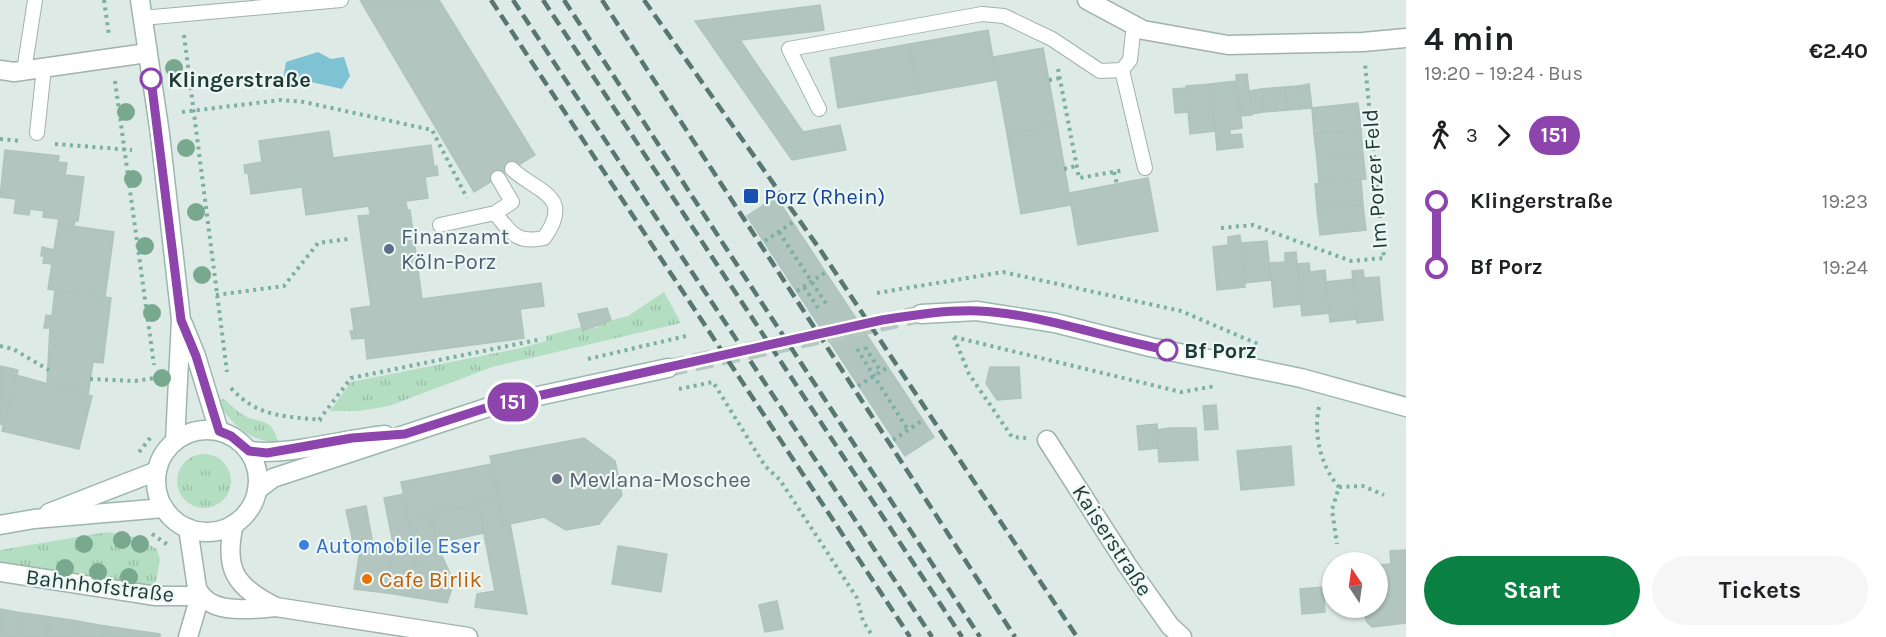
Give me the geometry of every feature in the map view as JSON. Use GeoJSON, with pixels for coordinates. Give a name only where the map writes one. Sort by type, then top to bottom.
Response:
{"type":"FeatureCollection","features":[{"type":"Feature","properties":{"kind":"street"},"geometry":{"type":"LineString","coordinates":[[1087,0],[1143,30],[1228,45],[1363,42],[1406,38]]}},
{"type":"Feature","properties":{"kind":"street"},"geometry":{"type":"LineString","coordinates":[[141,9],[160,134],[181,320],[175,441]]}},
{"type":"Feature","properties":{"kind":"street"},"geometry":{"type":"LineString","coordinates":[[0,70],[44,68],[147,53]]}},
{"type":"Feature","properties":{"kind":"street"},"geometry":{"type":"LineString","coordinates":[[921,314],[977,311],[1055,323],[1150,347],[1301,378],[1406,407]]}},
{"type":"Feature","properties":{"kind":"street"},"geometry":{"type":"LineString","coordinates":[[181,320],[196,356],[219,431]]}},
{"type":"Feature","properties":{"kind":"street"},"geometry":{"type":"LineString","coordinates":[[257,490],[273,478],[355,453],[492,406],[668,368]]}},
{"type":"Feature","properties":{"kind":"street"},"geometry":{"type":"LineString","coordinates":[[197,431],[219,431],[231,436],[249,451],[256,471],[257,490],[250,508],[234,524],[208,532],[188,528],[164,508],[157,491],[157,471],[161,459],[175,441],[197,431]]}},
{"type":"Feature","properties":{"kind":"street"},"geometry":{"type":"LineString","coordinates":[[249,451],[267,453],[352,438],[405,434]]}},
{"type":"Feature","properties":{"kind":"street","name":"Kaiserstraße"},"geometry":{"type":"LineString","coordinates":[[1047,440],[1127,564],[1170,626],[1182,637]]}},
{"type":"Feature","properties":{"kind":"street"},"geometry":{"type":"LineString","coordinates":[[34,519],[157,471]]}},
{"type":"Feature","properties":{"kind":"street"},"geometry":{"type":"LineString","coordinates":[[0,525],[34,519],[164,508]]}},
{"type":"Feature","properties":{"kind":"street","name":"Bahnhofstraße"},"geometry":{"type":"LineString","coordinates":[[234,524],[229,552],[237,579],[252,595],[276,607]]}},
{"type":"Feature","properties":{"kind":"street","name":"Bahnhofstraße"},"geometry":{"type":"LineString","coordinates":[[188,528],[200,596]]}},
{"type":"Feature","properties":{"kind":"street","name":"Bahnhofstraße"},"geometry":{"type":"LineString","coordinates":[[0,572],[156,596],[200,596],[214,604],[233,609],[276,607],[468,637]]}},
{"type":"Feature","properties":{"kind":"street"},"geometry":{"type":"LineString","coordinates":[[188,637],[200,596]]}},
{"type":"Feature","properties":{"kind":"lane"},"geometry":{"type":"LineString","coordinates":[[24,70],[36,0]]}},
{"type":"Feature","properties":{"kind":"lane"},"geometry":{"type":"LineString","coordinates":[[141,9],[182,15],[244,4],[341,0]]}},
{"type":"Feature","properties":{"kind":"lane"},"geometry":{"type":"LineString","coordinates":[[819,109],[789,49],[982,14],[1004,16],[1052,39],[1100,71],[1122,70],[1130,60],[1134,24]]}},
{"type":"Feature","properties":{"kind":"lane"},"geometry":{"type":"LineString","coordinates":[[37,133],[44,68]]}},
{"type":"Feature","properties":{"kind":"lane"},"geometry":{"type":"LineString","coordinates":[[1122,70],[1144,167]]}},
{"type":"Feature","properties":{"kind":"lane"},"geometry":{"type":"LineString","coordinates":[[495,213],[514,236],[530,241],[544,238],[555,223],[555,205],[546,191],[523,180],[512,169]]}},
{"type":"Feature","properties":{"kind":"lane"},"geometry":{"type":"LineString","coordinates":[[440,225],[495,213],[512,202],[498,178]]}},
{"type":"Feature","properties":{"kind":"path"},"geometry":{"type":"LineString","coordinates":[[105,0],[123,151],[157,386]]}},
{"type":"Feature","properties":{"kind":"path"},"geometry":{"type":"LineString","coordinates":[[182,15],[227,374]]}},
{"type":"Feature","properties":{"kind":"path"},"geometry":{"type":"LineString","coordinates":[[1052,39],[1079,178],[1144,167]]}},
{"type":"Feature","properties":{"kind":"path","name":"Im Porzer Feld"},"geometry":{"type":"LineString","coordinates":[[1221,228],[1253,225],[1351,261],[1384,258],[1363,42]]}},
{"type":"Feature","properties":{"kind":"path"},"geometry":{"type":"LineString","coordinates":[[1049,80],[1060,78]]}},
{"type":"Feature","properties":{"kind":"path"},"geometry":{"type":"LineString","coordinates":[[183,112],[281,100],[304,102],[432,130],[477,217]]}},
{"type":"Feature","properties":{"kind":"path"},"geometry":{"type":"LineString","coordinates":[[0,139],[24,141]]}},
{"type":"Feature","properties":{"kind":"path"},"geometry":{"type":"LineString","coordinates":[[47,144],[132,150]]}},
{"type":"Feature","properties":{"kind":"path"},"geometry":{"type":"LineString","coordinates":[[1064,169],[1076,166]]}},
{"type":"Feature","properties":{"kind":"path"},"geometry":{"type":"LineString","coordinates":[[1114,172],[1117,184]]}},
{"type":"Feature","properties":{"kind":"path"},"geometry":{"type":"LineString","coordinates":[[765,241],[793,222]]}},
{"type":"Feature","properties":{"kind":"path"},"geometry":{"type":"LineString","coordinates":[[779,232],[827,305]]}},
{"type":"Feature","properties":{"kind":"path"},"geometry":{"type":"LineString","coordinates":[[216,295],[284,286],[318,243],[348,239]]}},
{"type":"Feature","properties":{"kind":"path"},"geometry":{"type":"LineString","coordinates":[[797,291],[826,272]]}},
{"type":"Feature","properties":{"kind":"path"},"geometry":{"type":"LineString","coordinates":[[877,293],[1002,272],[1178,313],[1268,348]]}},
{"type":"Feature","properties":{"kind":"path"},"geometry":{"type":"LineString","coordinates":[[804,287],[818,308]]}},
{"type":"Feature","properties":{"kind":"path"},"geometry":{"type":"LineString","coordinates":[[946,337],[1011,349],[1181,392],[1227,384]]}},
{"type":"Feature","properties":{"kind":"path"},"geometry":{"type":"LineString","coordinates":[[954,337],[969,374],[1012,437],[1047,440]]}},
{"type":"Feature","properties":{"kind":"path"},"geometry":{"type":"LineString","coordinates":[[319,420],[351,378],[542,339]]}},
{"type":"Feature","properties":{"kind":"path"},"geometry":{"type":"LineString","coordinates":[[0,346],[13,350],[49,370]]}},
{"type":"Feature","properties":{"kind":"path"},"geometry":{"type":"LineString","coordinates":[[865,347],[881,372]]}},
{"type":"Feature","properties":{"kind":"path"},"geometry":{"type":"LineString","coordinates":[[857,349],[908,430]]}},
{"type":"Feature","properties":{"kind":"path"},"geometry":{"type":"LineString","coordinates":[[858,386],[888,367]]}},
{"type":"Feature","properties":{"kind":"path"},"geometry":{"type":"LineString","coordinates":[[90,379],[135,381],[156,378]]}},
{"type":"Feature","properties":{"kind":"path"},"geometry":{"type":"LineString","coordinates":[[668,392],[713,382],[765,466],[780,480],[857,598],[863,621],[873,637]]}},
{"type":"Feature","properties":{"kind":"path"},"geometry":{"type":"LineString","coordinates":[[1317,413],[1323,462],[1326,471],[1339,487]]}},
{"type":"Feature","properties":{"kind":"path"},"geometry":{"type":"LineString","coordinates":[[893,440],[923,420]]}},
{"type":"Feature","properties":{"kind":"path"},"geometry":{"type":"LineString","coordinates":[[1339,487],[1363,486],[1384,495]]}},
{"type":"Feature","properties":{"kind":"path"},"geometry":{"type":"LineString","coordinates":[[1337,544],[1332,510],[1334,496],[1339,487]]}},
{"type":"Feature","properties":{"kind":"path"},"geometry":{"type":"LineString","coordinates":[[147,532],[155,535],[170,548]]}},
{"type":"Feature","properties":{"kind":"green space"},"geometry":{"type":"Polygon","coordinates":[[[664,292],[681,323],[492,367],[389,406],[359,411],[330,411],[351,382],[521,348],[546,341],[546,336],[581,327],[583,331],[598,327],[597,324],[628,316],[664,292]]]}},
{"type":"Feature","properties":{"kind":"green space"},"geometry":{"type":"Polygon","coordinates":[[[224,399],[244,416],[270,425],[278,442],[259,439],[242,430],[228,417],[218,400],[224,399]]]}},
{"type":"Feature","properties":{"kind":"green space"},"geometry":{"type":"Polygon","coordinates":[[[199,454],[209,454],[219,458],[227,466],[231,481],[227,496],[219,504],[209,508],[199,508],[189,504],[181,496],[177,486],[177,476],[181,466],[189,458],[199,454]]]}},
{"type":"Feature","properties":{"kind":"green space"},"geometry":{"type":"Polygon","coordinates":[[[107,532],[134,537],[157,549],[160,560],[155,586],[0,564],[0,550],[107,532]]]}},
{"type":"Feature","properties":{"kind":"water"},"geometry":{"type":"Polygon","coordinates":[[[318,52],[331,59],[344,57],[350,76],[342,89],[311,82],[291,84],[283,79],[286,62],[318,52]]]}},
{"type":"Feature","properties":{"kind":"building"},"geometry":{"type":"Polygon","coordinates":[[[360,0],[439,0],[535,155],[474,192],[360,0]]]}},
{"type":"Feature","properties":{"kind":"building"},"geometry":{"type":"Polygon","coordinates":[[[820,5],[824,30],[740,40],[803,132],[840,125],[846,150],[792,160],[695,21],[820,5]]]}},
{"type":"Feature","properties":{"kind":"building"},"geometry":{"type":"Polygon","coordinates":[[[988,30],[997,80],[918,94],[909,44],[988,30]]]}},
{"type":"Feature","properties":{"kind":"building"},"geometry":{"type":"Polygon","coordinates":[[[909,44],[918,94],[838,108],[830,58],[909,44]]]}},
{"type":"Feature","properties":{"kind":"building"},"geometry":{"type":"Polygon","coordinates":[[[1043,48],[1057,125],[1007,134],[993,57],[1043,48]]]}},
{"type":"Feature","properties":{"kind":"building"},"geometry":{"type":"Polygon","coordinates":[[[1247,74],[1252,115],[1240,116],[1236,75],[1247,74]]]}},
{"type":"Feature","properties":{"kind":"building"},"geometry":{"type":"Polygon","coordinates":[[[1237,81],[1242,128],[1230,130],[1230,135],[1241,134],[1243,147],[1217,150],[1211,84],[1237,81]]]}},
{"type":"Feature","properties":{"kind":"building"},"geometry":{"type":"Polygon","coordinates":[[[1211,84],[1215,131],[1190,134],[1186,86],[1211,84]]]}},
{"type":"Feature","properties":{"kind":"building"},"geometry":{"type":"Polygon","coordinates":[[[1309,84],[1312,108],[1300,109],[1298,86],[1309,84]]]}},
{"type":"Feature","properties":{"kind":"building"},"geometry":{"type":"Polygon","coordinates":[[[1298,86],[1300,109],[1288,110],[1285,87],[1298,86]]]}},
{"type":"Feature","properties":{"kind":"building"},"geometry":{"type":"Polygon","coordinates":[[[1285,87],[1288,110],[1276,111],[1273,88],[1285,87]]]}},
{"type":"Feature","properties":{"kind":"building"},"geometry":{"type":"Polygon","coordinates":[[[1186,88],[1188,112],[1175,113],[1173,89],[1186,88]]]}},
{"type":"Feature","properties":{"kind":"building"},"geometry":{"type":"Polygon","coordinates":[[[1273,88],[1276,111],[1264,112],[1261,89],[1273,88]]]}},
{"type":"Feature","properties":{"kind":"building"},"geometry":{"type":"Polygon","coordinates":[[[1261,89],[1264,112],[1252,114],[1249,91],[1261,89]]]}},
{"type":"Feature","properties":{"kind":"building"},"geometry":{"type":"Polygon","coordinates":[[[1358,103],[1361,129],[1314,134],[1312,108],[1358,103]]]}},
{"type":"Feature","properties":{"kind":"building"},"geometry":{"type":"Polygon","coordinates":[[[1057,125],[1071,205],[1021,214],[1007,134],[1057,125]]]}},
{"type":"Feature","properties":{"kind":"building"},"geometry":{"type":"Polygon","coordinates":[[[1361,129],[1363,154],[1317,159],[1314,134],[1361,129]]]}},
{"type":"Feature","properties":{"kind":"building","name":"Finanzamt Köln-Porz"},"geometry":{"type":"Polygon","coordinates":[[[329,131],[333,158],[431,145],[434,167],[437,166],[438,175],[425,177],[428,198],[406,201],[407,210],[410,210],[422,299],[541,283],[544,306],[520,309],[524,338],[367,359],[365,338],[352,339],[350,331],[354,331],[351,309],[371,306],[358,216],[370,215],[369,206],[306,215],[302,187],[251,194],[248,173],[245,173],[244,165],[262,162],[259,141],[329,131]]]}},
{"type":"Feature","properties":{"kind":"building"},"geometry":{"type":"Polygon","coordinates":[[[5,150],[59,156],[58,162],[67,163],[65,175],[84,177],[78,221],[75,221],[74,226],[58,224],[59,219],[43,217],[44,211],[30,209],[29,215],[14,213],[16,199],[0,197],[5,150]]]}},
{"type":"Feature","properties":{"kind":"building"},"geometry":{"type":"Polygon","coordinates":[[[1363,154],[1366,179],[1319,184],[1317,159],[1363,154]]]}},
{"type":"Feature","properties":{"kind":"building"},"geometry":{"type":"Polygon","coordinates":[[[1148,178],[1158,231],[1078,245],[1069,193],[1148,178]]]}},
{"type":"Feature","properties":{"kind":"building"},"geometry":{"type":"Polygon","coordinates":[[[1361,180],[1363,205],[1317,209],[1315,184],[1361,180]]]}},
{"type":"Feature","properties":{"kind":"building"},"geometry":{"type":"Polygon","coordinates":[[[776,197],[934,437],[905,456],[747,216],[776,197]]]}},
{"type":"Feature","properties":{"kind":"building"},"geometry":{"type":"Polygon","coordinates":[[[1363,205],[1366,230],[1320,235],[1317,209],[1363,205]]]}},
{"type":"Feature","properties":{"kind":"building"},"geometry":{"type":"Polygon","coordinates":[[[58,224],[114,232],[105,297],[48,289],[52,264],[43,263],[42,247],[54,250],[58,224]]]}},
{"type":"Feature","properties":{"kind":"building"},"geometry":{"type":"Polygon","coordinates":[[[1240,235],[1245,287],[1217,290],[1213,247],[1228,245],[1228,237],[1240,235]]]}},
{"type":"Feature","properties":{"kind":"building"},"geometry":{"type":"Polygon","coordinates":[[[1267,241],[1271,280],[1245,283],[1241,243],[1267,241]]]}},
{"type":"Feature","properties":{"kind":"building"},"geometry":{"type":"Polygon","coordinates":[[[1296,252],[1301,304],[1274,307],[1270,263],[1285,262],[1285,253],[1296,252]]]}},
{"type":"Feature","properties":{"kind":"building"},"geometry":{"type":"Polygon","coordinates":[[[1309,263],[1310,272],[1325,270],[1329,313],[1302,316],[1297,264],[1309,263]]]}},
{"type":"Feature","properties":{"kind":"building"},"geometry":{"type":"Polygon","coordinates":[[[1363,270],[1364,278],[1379,277],[1383,320],[1357,323],[1352,271],[1363,270]]]}},
{"type":"Feature","properties":{"kind":"building"},"geometry":{"type":"Polygon","coordinates":[[[1353,279],[1357,319],[1330,322],[1326,282],[1353,279]]]}},
{"type":"Feature","properties":{"kind":"building"},"geometry":{"type":"Polygon","coordinates":[[[55,290],[111,298],[103,363],[93,362],[88,395],[54,387],[55,384],[47,382],[50,328],[44,328],[46,315],[52,316],[55,290]]]}},
{"type":"Feature","properties":{"kind":"building"},"geometry":{"type":"Polygon","coordinates":[[[607,308],[611,320],[583,331],[578,314],[607,308]]]}},
{"type":"Feature","properties":{"kind":"building"},"geometry":{"type":"Polygon","coordinates":[[[0,366],[18,370],[4,425],[0,424],[0,366]]]}},
{"type":"Feature","properties":{"kind":"building"},"geometry":{"type":"Polygon","coordinates":[[[990,367],[1019,367],[1021,398],[997,400],[986,383],[990,367]]]}},
{"type":"Feature","properties":{"kind":"building"},"geometry":{"type":"Polygon","coordinates":[[[16,375],[92,396],[79,449],[2,431],[16,375]]]}},
{"type":"Feature","properties":{"kind":"building"},"geometry":{"type":"Polygon","coordinates":[[[1216,405],[1218,429],[1205,430],[1203,406],[1216,405]]]}},
{"type":"Feature","properties":{"kind":"building"},"geometry":{"type":"Polygon","coordinates":[[[1157,424],[1159,448],[1139,450],[1137,426],[1157,424]]]}},
{"type":"Feature","properties":{"kind":"building"},"geometry":{"type":"Polygon","coordinates":[[[1196,428],[1198,460],[1159,462],[1157,430],[1196,428]]]}},
{"type":"Feature","properties":{"kind":"building","name":"Mevlana-Moschee"},"geometry":{"type":"Polygon","coordinates":[[[584,438],[615,461],[622,495],[599,524],[566,530],[544,517],[504,525],[490,456],[584,438]]]}},
{"type":"Feature","properties":{"kind":"building"},"geometry":{"type":"Polygon","coordinates":[[[1291,446],[1294,485],[1241,490],[1237,451],[1291,446]]]}},
{"type":"Feature","properties":{"kind":"building"},"geometry":{"type":"Polygon","coordinates":[[[492,464],[499,500],[408,517],[401,482],[492,464]]]}},
{"type":"Feature","properties":{"kind":"building"},"geometry":{"type":"Polygon","coordinates":[[[404,494],[416,552],[394,548],[384,498],[404,494]]]}},
{"type":"Feature","properties":{"kind":"building"},"geometry":{"type":"Polygon","coordinates":[[[499,500],[504,525],[510,523],[527,614],[475,607],[477,594],[495,591],[478,504],[499,500]]]}},
{"type":"Feature","properties":{"kind":"building"},"geometry":{"type":"Polygon","coordinates":[[[478,504],[484,533],[436,543],[430,513],[478,504]]]}},
{"type":"Feature","properties":{"kind":"building"},"geometry":{"type":"Polygon","coordinates":[[[366,506],[373,545],[353,542],[346,510],[366,506]]]}},
{"type":"Feature","properties":{"kind":"building"},"geometry":{"type":"Polygon","coordinates":[[[430,513],[436,543],[454,582],[447,603],[417,598],[421,568],[415,567],[417,552],[408,517],[430,513]]]}},
{"type":"Feature","properties":{"kind":"building"},"geometry":{"type":"Polygon","coordinates":[[[361,543],[394,548],[387,593],[354,589],[361,543]]]}},
{"type":"Feature","properties":{"kind":"building"},"geometry":{"type":"Polygon","coordinates":[[[618,546],[667,554],[661,592],[612,584],[618,546]]]}},
{"type":"Feature","properties":{"kind":"building"},"geometry":{"type":"Polygon","coordinates":[[[394,548],[417,552],[415,567],[421,568],[417,598],[387,593],[394,548]]]}},
{"type":"Feature","properties":{"kind":"building"},"geometry":{"type":"Polygon","coordinates":[[[1406,550],[1406,623],[1372,627],[1366,618],[1388,618],[1390,551],[1406,550]]]}},
{"type":"Feature","properties":{"kind":"building"},"geometry":{"type":"Polygon","coordinates":[[[1322,587],[1322,612],[1302,614],[1300,589],[1322,587]]]}},
{"type":"Feature","properties":{"kind":"building"},"geometry":{"type":"Polygon","coordinates":[[[777,601],[783,629],[765,632],[759,605],[777,601]]]}},
{"type":"Feature","properties":{"kind":"building"},"geometry":{"type":"Polygon","coordinates":[[[0,609],[23,613],[18,637],[0,637],[0,609]]]}},
{"type":"Feature","properties":{"kind":"building"},"geometry":{"type":"Polygon","coordinates":[[[23,613],[50,617],[46,637],[18,637],[23,613]]]}},
{"type":"Feature","properties":{"kind":"building"},"geometry":{"type":"Polygon","coordinates":[[[50,617],[77,621],[76,637],[46,637],[50,617]]]}},
{"type":"Feature","properties":{"kind":"building"},"geometry":{"type":"Polygon","coordinates":[[[77,621],[105,626],[103,637],[76,637],[77,621]]]}},
{"type":"Feature","properties":{"kind":"building"},"geometry":{"type":"Polygon","coordinates":[[[105,626],[132,630],[132,637],[103,637],[105,626]]]}},
{"type":"Feature","properties":{"kind":"building"},"geometry":{"type":"Polygon","coordinates":[[[132,630],[160,634],[160,637],[132,637],[132,630]]]}},
{"type":"Feature","properties":{"kind":"tunnel"},"geometry":{"type":"LineString","coordinates":[[668,368],[921,314]]}},
{"type":"Feature","properties":{"kind":"railway"},"geometry":{"type":"LineString","coordinates":[[491,0],[910,637]]}},
{"type":"Feature","properties":{"kind":"railway"},"geometry":{"type":"LineString","coordinates":[[513,0],[932,637]]}},
{"type":"Feature","properties":{"kind":"railway"},"geometry":{"type":"LineString","coordinates":[[543,0],[962,637]]}},
{"type":"Feature","properties":{"kind":"railway"},"geometry":{"type":"LineString","coordinates":[[564,0],[980,637]]}},
{"type":"Feature","properties":{"kind":"railway"},"geometry":{"type":"LineString","coordinates":[[602,0],[1015,637]]}},
{"type":"Feature","properties":{"kind":"railway"},"geometry":{"type":"LineString","coordinates":[[644,0],[821,251],[1077,637]]}},
{"type":"Feature","properties":{"kind":"bus line","name":"151"},"geometry":{"type":"LineString","coordinates":[[151,79],[160,134],[181,320],[196,356],[213,420],[219,431],[231,436],[249,451],[267,453],[352,438],[405,434],[492,406],[882,320],[921,314],[977,311],[1006,314],[1055,323],[1167,350]]}},
{"type":"Feature","properties":{"kind":"place","name":"Klingerstraße"},"geometry":{"type":"Point","coordinates":[151,79]}},
{"type":"Feature","properties":{"kind":"place","name":"Porz (Rhein)"},"geometry":{"type":"Point","coordinates":[751,196]}},
{"type":"Feature","properties":{"kind":"place","name":"Finanzamt Köln-Porz"},"geometry":{"type":"Point","coordinates":[389,249]}},
{"type":"Feature","properties":{"kind":"place","name":"Bf Porz"},"geometry":{"type":"Point","coordinates":[1167,350]}},
{"type":"Feature","properties":{"kind":"place","name":"Mevlana-Moschee"},"geometry":{"type":"Point","coordinates":[557,479]}},
{"type":"Feature","properties":{"kind":"place","name":"Automobile Eser"},"geometry":{"type":"Point","coordinates":[304,545]}},
{"type":"Feature","properties":{"kind":"place","name":"Cafe Birlik"},"geometry":{"type":"Point","coordinates":[367,579]}}]}
